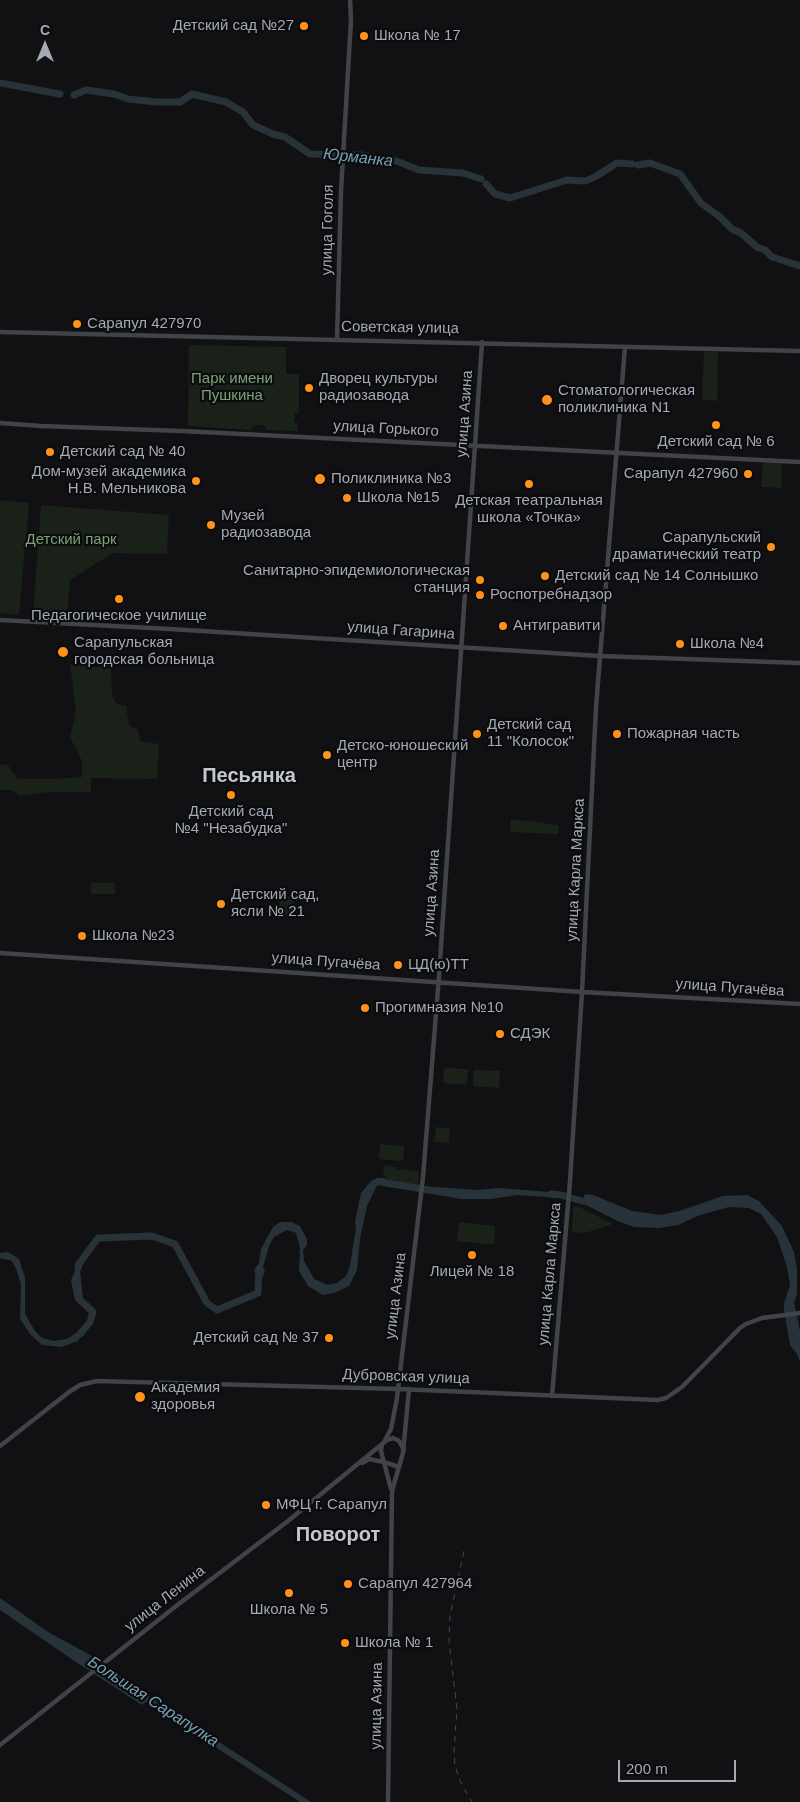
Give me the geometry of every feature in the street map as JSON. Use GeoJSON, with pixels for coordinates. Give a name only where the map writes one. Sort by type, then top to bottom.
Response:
{"type":"FeatureCollection","features":[{"type":"Feature","properties":{"kind":"main road","name":"улица Гоголя"},"geometry":{"type":"LineString","coordinates":[[337,340],[341,191],[350,42],[350,0]]}},
{"type":"Feature","properties":{"kind":"main road","name":"Советская улица"},"geometry":{"type":"LineString","coordinates":[[0,332],[800,351]]}},
{"type":"Feature","properties":{"kind":"main road","name":"улица Азина"},"geometry":{"type":"LineString","coordinates":[[383,1443],[393,1423],[423,1178],[462,648],[482,342]]}},
{"type":"Feature","properties":{"kind":"main road","name":"улица Карла Маркса"},"geometry":{"type":"LineString","coordinates":[[552,1396],[570,1181],[582,992],[596,707],[626,347]]}},
{"type":"Feature","properties":{"kind":"main road","name":"улица Горького"},"geometry":{"type":"LineString","coordinates":[[0,423],[800,462]]}},
{"type":"Feature","properties":{"kind":"main road","name":"улица Гагарина"},"geometry":{"type":"LineString","coordinates":[[0,620],[600,656],[800,663]]}},
{"type":"Feature","properties":{"kind":"main road","name":"улица Пугачёва"},"geometry":{"type":"LineString","coordinates":[[0,953],[582,992],[800,1004]]}},
{"type":"Feature","properties":{"kind":"main road","name":"Дубровская улица"},"geometry":{"type":"LineString","coordinates":[[0,1446],[69,1392],[80,1385],[96,1381],[409,1389],[651,1400],[666,1398],[696,1374],[740,1328],[754,1320],[800,1313]]}},
{"type":"Feature","properties":{"kind":"main road"},"geometry":{"type":"LineString","coordinates":[[404,1450],[402,1443],[396,1439],[390,1439],[383,1443],[382,1454],[386,1459],[392,1461],[398,1460],[402,1456],[404,1450],[409,1389]]}},
{"type":"Feature","properties":{"kind":"main road","name":"улица Ленина"},"geometry":{"type":"LineString","coordinates":[[0,1745],[288,1521],[383,1443]]}},
{"type":"Feature","properties":{"kind":"main road","name":"улица Азина"},"geometry":{"type":"LineString","coordinates":[[382,1454],[392,1491]]}},
{"type":"Feature","properties":{"kind":"main road","name":"улица Азина"},"geometry":{"type":"LineString","coordinates":[[388,1802],[392,1491],[402,1456]]}},
{"type":"Feature","properties":{"kind":"main road","name":"улица Ленина"},"geometry":{"type":"LineString","coordinates":[[346,1473],[369,1459],[399,1467]]}},
{"type":"Feature","properties":{"kind":"green space","name":"Парк имени Пушкина"},"geometry":{"type":"Polygon","coordinates":[[[189,345],[286,347],[286,374],[299,374],[299,413],[295,413],[294,422],[298,423],[298,431],[266,430],[264,425],[254,425],[251,430],[188,426],[189,345]]]}},
{"type":"Feature","properties":{"kind":"green space"},"geometry":{"type":"Polygon","coordinates":[[[704,351],[718,352],[717,401],[702,399],[704,351]]]}},
{"type":"Feature","properties":{"kind":"green space"},"geometry":{"type":"Polygon","coordinates":[[[763,463],[782,463],[781,488],[761,487],[763,463]]]}},
{"type":"Feature","properties":{"kind":"green space"},"geometry":{"type":"Polygon","coordinates":[[[0,500],[29,503],[19,615],[0,613],[0,500]]]}},
{"type":"Feature","properties":{"kind":"green space","name":"Детский парк"},"geometry":{"type":"Polygon","coordinates":[[[41,505],[169,515],[167,554],[113,553],[70,580],[67,618],[33,616],[41,505]]]}},
{"type":"Feature","properties":{"kind":"green space"},"geometry":{"type":"Polygon","coordinates":[[[70,665],[111,668],[112,696],[117,704],[126,706],[129,725],[138,730],[140,741],[159,744],[157,779],[91,778],[91,792],[48,792],[20,796],[11,790],[0,790],[0,764],[8,765],[18,779],[82,777],[82,761],[70,737],[76,711],[70,665]]]}},
{"type":"Feature","properties":{"kind":"green space"},"geometry":{"type":"Polygon","coordinates":[[[511,819],[559,825],[558,834],[510,832],[511,819]]]}},
{"type":"Feature","properties":{"kind":"green space"},"geometry":{"type":"Polygon","coordinates":[[[91,883],[115,883],[115,894],[91,894],[91,883]]]}},
{"type":"Feature","properties":{"kind":"green space"},"geometry":{"type":"Polygon","coordinates":[[[280,896],[294,897],[293,915],[278,914],[280,896]]]}},
{"type":"Feature","properties":{"kind":"green space"},"geometry":{"type":"Polygon","coordinates":[[[444,1068],[468,1069],[467,1085],[443,1083],[444,1068]]]}},
{"type":"Feature","properties":{"kind":"green space"},"geometry":{"type":"Polygon","coordinates":[[[474,1070],[500,1071],[499,1088],[473,1086],[474,1070]]]}},
{"type":"Feature","properties":{"kind":"green space"},"geometry":{"type":"Polygon","coordinates":[[[436,1127],[450,1128],[449,1143],[434,1142],[436,1127]]]}},
{"type":"Feature","properties":{"kind":"green space"},"geometry":{"type":"Polygon","coordinates":[[[380,1144],[404,1146],[403,1161],[379,1159],[380,1144]]]}},
{"type":"Feature","properties":{"kind":"green space"},"geometry":{"type":"Polygon","coordinates":[[[384,1165],[396,1167],[397,1169],[419,1171],[418,1187],[389,1182],[383,1173],[384,1165]]]}},
{"type":"Feature","properties":{"kind":"green space"},"geometry":{"type":"Polygon","coordinates":[[[577,1206],[613,1224],[585,1233],[572,1232],[573,1207],[577,1206]]]}},
{"type":"Feature","properties":{"kind":"green space"},"geometry":{"type":"Polygon","coordinates":[[[459,1222],[495,1226],[494,1245],[457,1241],[459,1222]]]}},
{"type":"Feature","properties":{"kind":"water"},"geometry":{"type":"Polygon","coordinates":[[[377,1178],[385,1178],[388,1182],[387,1185],[380,1183],[376,1187],[367,1206],[360,1239],[357,1270],[349,1286],[334,1293],[323,1295],[308,1286],[299,1271],[300,1248],[296,1233],[287,1230],[274,1237],[269,1246],[263,1267],[265,1271],[261,1281],[254,1271],[259,1263],[261,1249],[273,1227],[280,1222],[291,1222],[300,1226],[307,1239],[307,1245],[303,1250],[304,1261],[314,1279],[328,1285],[337,1283],[346,1276],[350,1266],[356,1227],[355,1221],[361,1193],[371,1181],[377,1178]]]}},
{"type":"Feature","properties":{"kind":"water"},"geometry":{"type":"Polygon","coordinates":[[[435,1187],[477,1190],[499,1188],[561,1193],[561,1198],[517,1195],[491,1199],[460,1199],[429,1193],[435,1187]]]}},
{"type":"Feature","properties":{"kind":"water"},"geometry":{"type":"Polygon","coordinates":[[[585,1194],[593,1195],[632,1211],[661,1215],[723,1196],[747,1195],[759,1201],[782,1226],[794,1252],[797,1268],[797,1294],[794,1303],[800,1331],[800,1362],[790,1345],[784,1310],[784,1303],[790,1285],[787,1267],[777,1237],[761,1214],[749,1208],[729,1207],[700,1215],[678,1225],[659,1228],[634,1227],[586,1205],[573,1202],[573,1198],[583,1200],[585,1194]]]}},
{"type":"Feature","properties":{"kind":"water"},"geometry":{"type":"Polygon","coordinates":[[[8,1252],[19,1259],[25,1278],[25,1314],[35,1331],[42,1338],[54,1341],[67,1339],[87,1326],[78,1341],[61,1347],[42,1345],[30,1334],[20,1319],[21,1285],[17,1271],[12,1261],[0,1258],[0,1253],[8,1252]]]}},
{"type":"Feature","properties":{"kind":"water"},"geometry":{"type":"Polygon","coordinates":[[[80,1260],[84,1263],[80,1270],[83,1298],[94,1309],[91,1315],[75,1300],[71,1280],[80,1260]]]}},
{"type":"Feature","properties":{"kind":"water"},"geometry":{"type":"Polygon","coordinates":[[[0,1598],[48,1632],[92,1656],[135,1687],[311,1802],[300,1802],[146,1702],[142,1705],[76,1662],[0,1610],[0,1598]]]}},
{"type":"Feature","properties":{"kind":"waterway","name":"Юрманка"},"geometry":{"type":"LineString","coordinates":[[0,83],[60,94]]}},
{"type":"Feature","properties":{"kind":"waterway","name":"Юрманка"},"geometry":{"type":"LineString","coordinates":[[74,95],[86,90],[114,94],[128,99],[180,102],[192,94],[226,102],[243,112],[253,125],[285,137],[310,154],[361,155],[396,161],[419,170],[463,173],[481,179]]}},
{"type":"Feature","properties":{"kind":"waterway","name":"Юрманка"},"geometry":{"type":"LineString","coordinates":[[486,184],[495,194],[510,198],[567,180],[585,181],[617,163],[632,164]]}},
{"type":"Feature","properties":{"kind":"waterway","name":"Юрманка"},"geometry":{"type":"LineString","coordinates":[[638,165],[650,163],[680,174],[701,203],[732,229],[741,233],[772,257],[800,266]]}},
{"type":"Feature","properties":{"kind":"waterway","name":"Большая Сарапулка"},"geometry":{"type":"LineString","coordinates":[[380,1182],[441,1192]]}},
{"type":"Feature","properties":{"kind":"waterway","name":"Большая Сарапулка"},"geometry":{"type":"LineString","coordinates":[[551,1194],[582,1201]]}},
{"type":"Feature","properties":{"kind":"waterway","name":"Большая Сарапулка"},"geometry":{"type":"LineString","coordinates":[[78,1268],[78,1265],[98,1238],[152,1236],[175,1244],[207,1303],[217,1310],[258,1293],[259,1269]]}},
{"type":"Feature","properties":{"kind":"waterway","name":"Большая Сарапулка"},"geometry":{"type":"LineString","coordinates":[[80,1334],[90,1322],[93,1312],[87,1306]]}},
{"type":"Feature","properties":{"kind":"railway"},"geometry":{"type":"LineString","coordinates":[[464,1551],[450,1616],[449,1641],[457,1709],[454,1751],[455,1766],[460,1781],[472,1802]]}},
{"type":"Feature","properties":{"kind":"place","name":"Детский сад №27"},"geometry":{"type":"Point","coordinates":[304,26]}},
{"type":"Feature","properties":{"kind":"place","name":"Школа № 17"},"geometry":{"type":"Point","coordinates":[364,36]}},
{"type":"Feature","properties":{"kind":"place","name":"Сарапул 427970"},"geometry":{"type":"Point","coordinates":[77,324]}},
{"type":"Feature","properties":{"kind":"place","name":"Дворец культуры радиозавода"},"geometry":{"type":"Point","coordinates":[309,388]}},
{"type":"Feature","properties":{"kind":"place","name":"Стоматологическая поликлиника N1"},"geometry":{"type":"Point","coordinates":[547,400]}},
{"type":"Feature","properties":{"kind":"place","name":"Детский сад № 6"},"geometry":{"type":"Point","coordinates":[716,425]}},
{"type":"Feature","properties":{"kind":"place","name":"Детский сад № 40"},"geometry":{"type":"Point","coordinates":[50,452]}},
{"type":"Feature","properties":{"kind":"place","name":"Сарапул 427960"},"geometry":{"type":"Point","coordinates":[748,474]}},
{"type":"Feature","properties":{"kind":"place","name":"Поликлиника №3"},"geometry":{"type":"Point","coordinates":[320,479]}},
{"type":"Feature","properties":{"kind":"place","name":"Дом-музей академика Н.В. Мельникова"},"geometry":{"type":"Point","coordinates":[196,481]}},
{"type":"Feature","properties":{"kind":"place","name":"Детская театральная школа «Точка»"},"geometry":{"type":"Point","coordinates":[529,484]}},
{"type":"Feature","properties":{"kind":"place","name":"Школа №15"},"geometry":{"type":"Point","coordinates":[347,498]}},
{"type":"Feature","properties":{"kind":"place","name":"Музей радиозавода"},"geometry":{"type":"Point","coordinates":[211,525]}},
{"type":"Feature","properties":{"kind":"place","name":"Сарапульский драматический театр"},"geometry":{"type":"Point","coordinates":[771,547]}},
{"type":"Feature","properties":{"kind":"place","name":"Детский сад № 14 Солнышко"},"geometry":{"type":"Point","coordinates":[545,576]}},
{"type":"Feature","properties":{"kind":"place","name":"Санитарно-эпидемиологическая станция"},"geometry":{"type":"Point","coordinates":[480,580]}},
{"type":"Feature","properties":{"kind":"place","name":"Роспотребнадзор"},"geometry":{"type":"Point","coordinates":[480,595]}},
{"type":"Feature","properties":{"kind":"place","name":"Педагогическое училище"},"geometry":{"type":"Point","coordinates":[119,599]}},
{"type":"Feature","properties":{"kind":"place","name":"Антигравити"},"geometry":{"type":"Point","coordinates":[503,626]}},
{"type":"Feature","properties":{"kind":"place","name":"Школа №4"},"geometry":{"type":"Point","coordinates":[680,644]}},
{"type":"Feature","properties":{"kind":"place","name":"Сарапульская городская больница"},"geometry":{"type":"Point","coordinates":[63,652]}},
{"type":"Feature","properties":{"kind":"place","name":"Детский сад 11 \"Колосок\""},"geometry":{"type":"Point","coordinates":[477,734]}},
{"type":"Feature","properties":{"kind":"place","name":"Пожарная часть"},"geometry":{"type":"Point","coordinates":[617,734]}},
{"type":"Feature","properties":{"kind":"place","name":"Детско-юношеский центр"},"geometry":{"type":"Point","coordinates":[327,755]}},
{"type":"Feature","properties":{"kind":"place","name":"Детский сад №4 \"Незабудка\""},"geometry":{"type":"Point","coordinates":[231,795]}},
{"type":"Feature","properties":{"kind":"place","name":"Детский сад, ясли № 21"},"geometry":{"type":"Point","coordinates":[221,904]}},
{"type":"Feature","properties":{"kind":"place","name":"Школа №23"},"geometry":{"type":"Point","coordinates":[82,936]}},
{"type":"Feature","properties":{"kind":"place","name":"ЦД(ю)ТТ"},"geometry":{"type":"Point","coordinates":[398,965]}},
{"type":"Feature","properties":{"kind":"place","name":"Прогимназия №10"},"geometry":{"type":"Point","coordinates":[365,1008]}},
{"type":"Feature","properties":{"kind":"place","name":"СДЭК"},"geometry":{"type":"Point","coordinates":[500,1034]}},
{"type":"Feature","properties":{"kind":"place","name":"Лицей № 18"},"geometry":{"type":"Point","coordinates":[472,1255]}},
{"type":"Feature","properties":{"kind":"place","name":"Детский сад № 37"},"geometry":{"type":"Point","coordinates":[329,1338]}},
{"type":"Feature","properties":{"kind":"place","name":"Академия здоровья"},"geometry":{"type":"Point","coordinates":[140,1397]}},
{"type":"Feature","properties":{"kind":"place","name":"МФЦ г. Сарапул"},"geometry":{"type":"Point","coordinates":[266,1505]}},
{"type":"Feature","properties":{"kind":"place","name":"Сарапул 427964"},"geometry":{"type":"Point","coordinates":[348,1584]}},
{"type":"Feature","properties":{"kind":"place","name":"Школа № 5"},"geometry":{"type":"Point","coordinates":[289,1593]}},
{"type":"Feature","properties":{"kind":"place","name":"Школа № 1"},"geometry":{"type":"Point","coordinates":[345,1643]}},
{"type":"Feature","properties":{"kind":"district","name":"Песьянка"},"geometry":{"type":"Point","coordinates":[249,776]}},
{"type":"Feature","properties":{"kind":"district","name":"Поворот"},"geometry":{"type":"Point","coordinates":[338,1535]}}]}
